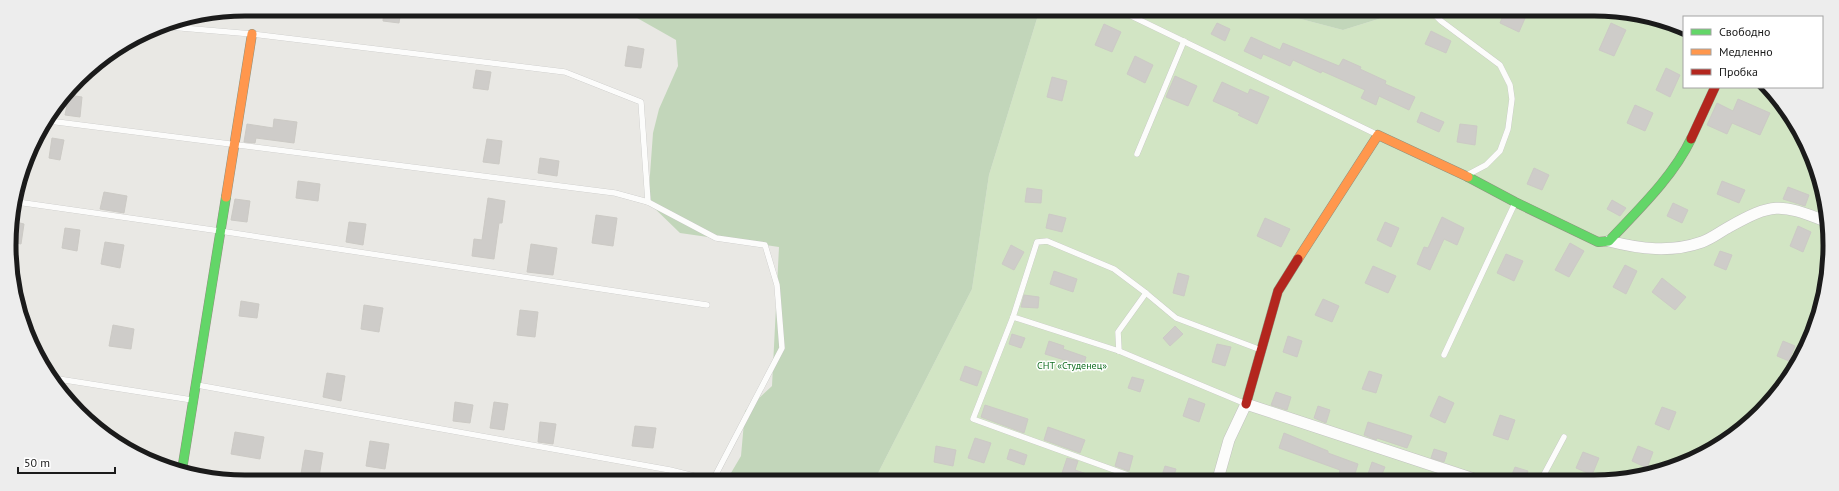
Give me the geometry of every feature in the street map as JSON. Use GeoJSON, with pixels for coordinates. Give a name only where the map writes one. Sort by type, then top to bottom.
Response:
{"type":"FeatureCollection","features":[{"type":"Feature","properties":{"kind":"street"},"geometry":{"type":"LineString","coordinates":[[183,466],[252,34]]}},
{"type":"Feature","properties":{"kind":"street"},"geometry":{"type":"LineString","coordinates":[[1609,242],[1641,207],[1683,155],[1715,88]]}},
{"type":"Feature","properties":{"kind":"street"},"geometry":{"type":"LineString","coordinates":[[1219,475],[1229,440],[1246,404],[1278,291],[1378,135],[1467,176],[1515,202],[1598,242],[1609,242],[1637,248],[1673,248],[1702,242],[1763,210],[1781,208],[1796,210],[1822,220]]}},
{"type":"Feature","properties":{"kind":"street"},"geometry":{"type":"LineString","coordinates":[[1246,404],[1461,475]]}},
{"type":"Feature","properties":{"kind":"lane"},"geometry":{"type":"LineString","coordinates":[[1131,16],[1378,135]]}},
{"type":"Feature","properties":{"kind":"lane"},"geometry":{"type":"LineString","coordinates":[[1436,16],[1500,65],[1510,85],[1512,99],[1508,129],[1500,151],[1486,165],[1467,176]]}},
{"type":"Feature","properties":{"kind":"lane"},"geometry":{"type":"LineString","coordinates":[[174,27],[252,34],[565,72],[641,102],[648,202]]}},
{"type":"Feature","properties":{"kind":"lane"},"geometry":{"type":"LineString","coordinates":[[1137,154],[1184,41]]}},
{"type":"Feature","properties":{"kind":"lane"},"geometry":{"type":"LineString","coordinates":[[53,121],[234,143],[615,193],[648,202],[716,238],[765,245],[777,285],[782,348],[716,475]]}},
{"type":"Feature","properties":{"kind":"lane"},"geometry":{"type":"LineString","coordinates":[[20,202],[220,231],[707,305]]}},
{"type":"Feature","properties":{"kind":"lane"},"geometry":{"type":"LineString","coordinates":[[1444,355],[1515,202]]}},
{"type":"Feature","properties":{"kind":"lane"},"geometry":{"type":"LineString","coordinates":[[1129,475],[974,419],[1013,317],[1037,242],[1048,240],[1114,269],[1176,318],[1261,350]]}},
{"type":"Feature","properties":{"kind":"lane"},"geometry":{"type":"LineString","coordinates":[[1119,351],[1118,332],[1146,293]]}},
{"type":"Feature","properties":{"kind":"lane"},"geometry":{"type":"LineString","coordinates":[[1013,317],[1119,351],[1246,404]]}},
{"type":"Feature","properties":{"kind":"lane"},"geometry":{"type":"LineString","coordinates":[[59,379],[193,400]]}},
{"type":"Feature","properties":{"kind":"lane"},"geometry":{"type":"LineString","coordinates":[[196,384],[670,470],[690,475]]}},
{"type":"Feature","properties":{"kind":"lane"},"geometry":{"type":"LineString","coordinates":[[1544,475],[1564,437]]}},
{"type":"Feature","properties":{"kind":"green space"},"geometry":{"type":"Polygon","coordinates":[[[634,16],[1038,16],[989,175],[972,289],[877,475],[730,475],[741,456],[745,411],[772,386],[779,247],[680,233],[648,202],[653,133],[659,109],[678,66],[676,40],[634,16]]]}},
{"type":"Feature","properties":{"kind":"green space","name":"СНТ «Студенец»"},"geometry":{"type":"Polygon","coordinates":[[[1038,16],[1289,16],[1343,30],[1388,16],[1609,16],[1638,20],[1683,34],[1683,88],[1761,88],[1766,94],[1776,106],[1792,131],[1806,158],[1811,172],[1819,201],[1823,230],[1823,261],[1819,290],[1806,333],[1784,373],[1766,397],[1733,428],[1708,444],[1681,458],[1638,471],[1609,475],[877,475],[972,289],[989,175],[1038,16]]]}},
{"type":"Feature","properties":{"kind":"green space"},"geometry":{"type":"Polygon","coordinates":[[[1289,16],[1388,16],[1343,30],[1289,16]]]}},
{"type":"Feature","properties":{"kind":"building"},"geometry":{"type":"Polygon","coordinates":[[[383,16],[400,16],[399,23],[383,21],[383,16]]]}},
{"type":"Feature","properties":{"kind":"building"},"geometry":{"type":"Polygon","coordinates":[[[1503,16],[1526,16],[1519,32],[1500,23],[1503,16]]]}},
{"type":"Feature","properties":{"kind":"building"},"geometry":{"type":"Polygon","coordinates":[[[1217,23],[1230,29],[1225,41],[1211,34],[1217,23]]]}},
{"type":"Feature","properties":{"kind":"building"},"geometry":{"type":"Polygon","coordinates":[[[1611,23],[1626,30],[1614,56],[1599,50],[1611,23]]]}},
{"type":"Feature","properties":{"kind":"building"},"geometry":{"type":"Polygon","coordinates":[[[1104,24],[1121,32],[1112,52],[1095,45],[1104,24]]]}},
{"type":"Feature","properties":{"kind":"building"},"geometry":{"type":"Polygon","coordinates":[[[1431,31],[1451,41],[1446,53],[1425,44],[1431,31]]]}},
{"type":"Feature","properties":{"kind":"building"},"geometry":{"type":"Polygon","coordinates":[[[1251,37],[1280,50],[1283,43],[1339,66],[1343,59],[1386,81],[1385,84],[1415,97],[1409,110],[1379,96],[1376,105],[1361,98],[1365,90],[1322,71],[1321,73],[1293,60],[1290,66],[1263,54],[1261,59],[1244,51],[1251,37]]]}},
{"type":"Feature","properties":{"kind":"building"},"geometry":{"type":"Polygon","coordinates":[[[628,46],[644,49],[641,68],[625,66],[628,46]]]}},
{"type":"Feature","properties":{"kind":"building"},"geometry":{"type":"Polygon","coordinates":[[[1135,56],[1153,65],[1145,83],[1127,74],[1135,56]]]}},
{"type":"Feature","properties":{"kind":"building"},"geometry":{"type":"Polygon","coordinates":[[[1666,68],[1680,75],[1670,97],[1656,90],[1666,68]]]}},
{"type":"Feature","properties":{"kind":"building"},"geometry":{"type":"Polygon","coordinates":[[[476,70],[491,72],[488,90],[473,88],[476,70]]]}},
{"type":"Feature","properties":{"kind":"building"},"geometry":{"type":"Polygon","coordinates":[[[1175,76],[1197,86],[1188,106],[1166,97],[1175,76]]]}},
{"type":"Feature","properties":{"kind":"building"},"geometry":{"type":"Polygon","coordinates":[[[1052,77],[1067,81],[1062,101],[1047,97],[1052,77]]]}},
{"type":"Feature","properties":{"kind":"building"},"geometry":{"type":"Polygon","coordinates":[[[1222,82],[1248,94],[1250,89],[1269,97],[1257,124],[1238,115],[1240,113],[1213,101],[1222,82]]]}},
{"type":"Feature","properties":{"kind":"building"},"geometry":{"type":"Polygon","coordinates":[[[72,95],[82,97],[80,117],[65,115],[68,100],[72,95]]]}},
{"type":"Feature","properties":{"kind":"building"},"geometry":{"type":"Polygon","coordinates":[[[1738,99],[1770,113],[1760,135],[1732,123],[1727,134],[1707,125],[1717,103],[1733,111],[1738,99]]]}},
{"type":"Feature","properties":{"kind":"building"},"geometry":{"type":"Polygon","coordinates":[[[1635,105],[1653,113],[1645,131],[1627,123],[1635,105]]]}},
{"type":"Feature","properties":{"kind":"building"},"geometry":{"type":"Polygon","coordinates":[[[1421,112],[1444,122],[1439,132],[1417,122],[1421,112]]]}},
{"type":"Feature","properties":{"kind":"building"},"geometry":{"type":"Polygon","coordinates":[[[274,119],[297,122],[294,143],[256,138],[255,143],[244,142],[247,124],[273,128],[274,119]]]}},
{"type":"Feature","properties":{"kind":"building"},"geometry":{"type":"Polygon","coordinates":[[[1460,124],[1477,126],[1475,145],[1457,142],[1460,124]]]}},
{"type":"Feature","properties":{"kind":"building"},"geometry":{"type":"Polygon","coordinates":[[[52,138],[64,140],[60,160],[49,158],[52,138]]]}},
{"type":"Feature","properties":{"kind":"building"},"geometry":{"type":"Polygon","coordinates":[[[487,139],[502,141],[499,164],[483,162],[487,139]]]}},
{"type":"Feature","properties":{"kind":"building"},"geometry":{"type":"Polygon","coordinates":[[[540,158],[559,161],[557,176],[538,173],[540,158]]]}},
{"type":"Feature","properties":{"kind":"building"},"geometry":{"type":"Polygon","coordinates":[[[1534,168],[1549,175],[1542,190],[1527,184],[1534,168]]]}},
{"type":"Feature","properties":{"kind":"building"},"geometry":{"type":"Polygon","coordinates":[[[298,181],[320,184],[318,201],[296,198],[298,181]]]}},
{"type":"Feature","properties":{"kind":"building"},"geometry":{"type":"Polygon","coordinates":[[[1722,181],[1745,190],[1739,203],[1717,194],[1722,181]]]}},
{"type":"Feature","properties":{"kind":"building"},"geometry":{"type":"Polygon","coordinates":[[[1788,187],[1809,195],[1805,206],[1783,199],[1788,187]]]}},
{"type":"Feature","properties":{"kind":"building"},"geometry":{"type":"Polygon","coordinates":[[[1027,188],[1042,190],[1041,203],[1025,202],[1027,188]]]}},
{"type":"Feature","properties":{"kind":"building"},"geometry":{"type":"Polygon","coordinates":[[[104,192],[127,196],[124,213],[100,209],[104,192]]]}},
{"type":"Feature","properties":{"kind":"building"},"geometry":{"type":"Polygon","coordinates":[[[488,198],[505,201],[502,223],[499,223],[494,259],[472,256],[474,239],[482,240],[488,198]]]}},
{"type":"Feature","properties":{"kind":"building"},"geometry":{"type":"Polygon","coordinates":[[[235,199],[250,201],[247,222],[231,220],[235,199]]]}},
{"type":"Feature","properties":{"kind":"building"},"geometry":{"type":"Polygon","coordinates":[[[1612,200],[1626,208],[1620,216],[1607,209],[1612,200]]]}},
{"type":"Feature","properties":{"kind":"building"},"geometry":{"type":"Polygon","coordinates":[[[1673,203],[1688,210],[1682,223],[1667,216],[1673,203]]]}},
{"type":"Feature","properties":{"kind":"building"},"geometry":{"type":"Polygon","coordinates":[[[1049,214],[1066,218],[1062,232],[1046,228],[1049,214]]]}},
{"type":"Feature","properties":{"kind":"building"},"geometry":{"type":"Polygon","coordinates":[[[596,215],[617,218],[613,246],[592,243],[596,215]]]}},
{"type":"Feature","properties":{"kind":"building"},"geometry":{"type":"Polygon","coordinates":[[[1442,217],[1464,228],[1457,245],[1444,239],[1430,270],[1417,264],[1424,247],[1428,248],[1442,217]]]}},
{"type":"Feature","properties":{"kind":"building"},"geometry":{"type":"Polygon","coordinates":[[[1265,218],[1290,229],[1281,247],[1257,236],[1265,218]]]}},
{"type":"Feature","properties":{"kind":"building"},"geometry":{"type":"Polygon","coordinates":[[[17,222],[24,224],[21,244],[16,243],[17,222]]]}},
{"type":"Feature","properties":{"kind":"building"},"geometry":{"type":"Polygon","coordinates":[[[349,222],[366,224],[363,245],[346,242],[349,222]]]}},
{"type":"Feature","properties":{"kind":"building"},"geometry":{"type":"Polygon","coordinates":[[[1385,222],[1399,228],[1391,247],[1377,240],[1385,222]]]}},
{"type":"Feature","properties":{"kind":"building"},"geometry":{"type":"Polygon","coordinates":[[[1798,226],[1811,232],[1803,252],[1790,246],[1798,226]]]}},
{"type":"Feature","properties":{"kind":"building"},"geometry":{"type":"Polygon","coordinates":[[[65,228],[80,230],[77,251],[62,248],[65,228]]]}},
{"type":"Feature","properties":{"kind":"building"},"geometry":{"type":"Polygon","coordinates":[[[105,242],[124,245],[120,268],[101,264],[105,242]]]}},
{"type":"Feature","properties":{"kind":"building"},"geometry":{"type":"Polygon","coordinates":[[[1570,243],[1584,251],[1569,277],[1555,270],[1570,243]]]}},
{"type":"Feature","properties":{"kind":"building"},"geometry":{"type":"Polygon","coordinates":[[[531,244],[557,248],[553,275],[527,272],[531,244]]]}},
{"type":"Feature","properties":{"kind":"building"},"geometry":{"type":"Polygon","coordinates":[[[1011,245],[1024,252],[1014,270],[1002,264],[1011,245]]]}},
{"type":"Feature","properties":{"kind":"building"},"geometry":{"type":"Polygon","coordinates":[[[1720,251],[1732,255],[1726,270],[1714,265],[1720,251]]]}},
{"type":"Feature","properties":{"kind":"building"},"geometry":{"type":"Polygon","coordinates":[[[1506,254],[1523,261],[1514,281],[1497,273],[1506,254]]]}},
{"type":"Feature","properties":{"kind":"building"},"geometry":{"type":"Polygon","coordinates":[[[1625,265],[1637,271],[1626,294],[1613,287],[1625,265]]]}},
{"type":"Feature","properties":{"kind":"building"},"geometry":{"type":"Polygon","coordinates":[[[1373,266],[1396,276],[1388,293],[1365,283],[1373,266]]]}},
{"type":"Feature","properties":{"kind":"building"},"geometry":{"type":"Polygon","coordinates":[[[1054,271],[1077,279],[1073,292],[1050,284],[1054,271]]]}},
{"type":"Feature","properties":{"kind":"building"},"geometry":{"type":"Polygon","coordinates":[[[1178,273],[1189,276],[1184,296],[1173,293],[1178,273]]]}},
{"type":"Feature","properties":{"kind":"building"},"geometry":{"type":"Polygon","coordinates":[[[1662,278],[1686,297],[1675,310],[1652,292],[1662,278]]]}},
{"type":"Feature","properties":{"kind":"building"},"geometry":{"type":"Polygon","coordinates":[[[1024,295],[1039,297],[1038,308],[1021,307],[1024,295]]]}},
{"type":"Feature","properties":{"kind":"building"},"geometry":{"type":"Polygon","coordinates":[[[1323,299],[1339,306],[1332,322],[1315,315],[1323,299]]]}},
{"type":"Feature","properties":{"kind":"building"},"geometry":{"type":"Polygon","coordinates":[[[241,301],[259,304],[257,318],[239,316],[241,301]]]}},
{"type":"Feature","properties":{"kind":"building"},"geometry":{"type":"Polygon","coordinates":[[[364,305],[383,308],[379,332],[361,329],[364,305]]]}},
{"type":"Feature","properties":{"kind":"building"},"geometry":{"type":"Polygon","coordinates":[[[520,310],[538,312],[535,337],[517,335],[520,310]]]}},
{"type":"Feature","properties":{"kind":"building"},"geometry":{"type":"Polygon","coordinates":[[[113,325],[134,329],[131,349],[109,346],[113,325]]]}},
{"type":"Feature","properties":{"kind":"building"},"geometry":{"type":"Polygon","coordinates":[[[1175,326],[1183,334],[1170,346],[1163,338],[1175,326]]]}},
{"type":"Feature","properties":{"kind":"building"},"geometry":{"type":"Polygon","coordinates":[[[1012,334],[1025,338],[1021,348],[1009,344],[1012,334]]]}},
{"type":"Feature","properties":{"kind":"building"},"geometry":{"type":"Polygon","coordinates":[[[1288,336],[1302,341],[1297,357],[1283,352],[1288,336]]]}},
{"type":"Feature","properties":{"kind":"building"},"geometry":{"type":"Polygon","coordinates":[[[1049,341],[1064,346],[1063,349],[1086,357],[1082,370],[1070,366],[1071,362],[1045,354],[1049,341]]]}},
{"type":"Feature","properties":{"kind":"building"},"geometry":{"type":"Polygon","coordinates":[[[1783,341],[1795,346],[1789,361],[1777,356],[1783,341]]]}},
{"type":"Feature","properties":{"kind":"building"},"geometry":{"type":"Polygon","coordinates":[[[1217,344],[1231,347],[1225,366],[1212,362],[1217,344]]]}},
{"type":"Feature","properties":{"kind":"building"},"geometry":{"type":"Polygon","coordinates":[[[965,366],[982,372],[977,386],[960,380],[965,366]]]}},
{"type":"Feature","properties":{"kind":"building"},"geometry":{"type":"Polygon","coordinates":[[[1369,371],[1382,375],[1376,393],[1362,389],[1369,371]]]}},
{"type":"Feature","properties":{"kind":"building"},"geometry":{"type":"Polygon","coordinates":[[[327,373],[345,376],[341,401],[323,397],[327,373]]]}},
{"type":"Feature","properties":{"kind":"building"},"geometry":{"type":"Polygon","coordinates":[[[1132,377],[1144,380],[1140,392],[1128,388],[1132,377]]]}},
{"type":"Feature","properties":{"kind":"building"},"geometry":{"type":"Polygon","coordinates":[[[1276,392],[1291,397],[1287,410],[1271,405],[1276,392]]]}},
{"type":"Feature","properties":{"kind":"building"},"geometry":{"type":"Polygon","coordinates":[[[1439,396],[1454,403],[1445,423],[1430,416],[1439,396]]]}},
{"type":"Feature","properties":{"kind":"building"},"geometry":{"type":"Polygon","coordinates":[[[1189,398],[1205,404],[1199,422],[1183,416],[1189,398]]]}},
{"type":"Feature","properties":{"kind":"building"},"geometry":{"type":"Polygon","coordinates":[[[455,402],[473,405],[470,423],[453,421],[455,402]]]}},
{"type":"Feature","properties":{"kind":"building"},"geometry":{"type":"Polygon","coordinates":[[[494,402],[508,404],[504,430],[490,428],[494,402]]]}},
{"type":"Feature","properties":{"kind":"building"},"geometry":{"type":"Polygon","coordinates":[[[985,405],[1028,419],[1024,433],[981,417],[985,405]]]}},
{"type":"Feature","properties":{"kind":"building"},"geometry":{"type":"Polygon","coordinates":[[[1318,406],[1330,410],[1326,423],[1314,418],[1318,406]]]}},
{"type":"Feature","properties":{"kind":"building"},"geometry":{"type":"Polygon","coordinates":[[[1662,407],[1676,412],[1669,430],[1655,424],[1662,407]]]}},
{"type":"Feature","properties":{"kind":"building"},"geometry":{"type":"Polygon","coordinates":[[[1500,415],[1515,420],[1508,440],[1493,435],[1500,415]]]}},
{"type":"Feature","properties":{"kind":"building"},"geometry":{"type":"Polygon","coordinates":[[[540,422],[556,424],[553,444],[538,442],[540,422]]]}},
{"type":"Feature","properties":{"kind":"building"},"geometry":{"type":"Polygon","coordinates":[[[1368,422],[1412,436],[1407,448],[1377,438],[1376,440],[1364,435],[1368,422]]]}},
{"type":"Feature","properties":{"kind":"building"},"geometry":{"type":"Polygon","coordinates":[[[635,426],[656,428],[653,448],[632,446],[635,426]]]}},
{"type":"Feature","properties":{"kind":"building"},"geometry":{"type":"Polygon","coordinates":[[[1048,427],[1085,440],[1080,453],[1044,440],[1048,427]]]}},
{"type":"Feature","properties":{"kind":"building"},"geometry":{"type":"Polygon","coordinates":[[[235,432],[264,437],[260,459],[231,454],[235,432]]]}},
{"type":"Feature","properties":{"kind":"building"},"geometry":{"type":"Polygon","coordinates":[[[1284,433],[1328,451],[1328,453],[1358,464],[1355,475],[1339,475],[1340,470],[1279,448],[1284,433]]]}},
{"type":"Feature","properties":{"kind":"building"},"geometry":{"type":"Polygon","coordinates":[[[975,438],[991,443],[984,463],[968,458],[975,438]]]}},
{"type":"Feature","properties":{"kind":"building"},"geometry":{"type":"Polygon","coordinates":[[[370,441],[389,444],[385,469],[366,466],[370,441]]]}},
{"type":"Feature","properties":{"kind":"building"},"geometry":{"type":"Polygon","coordinates":[[[936,446],[956,450],[953,466],[934,462],[936,446]]]}},
{"type":"Feature","properties":{"kind":"building"},"geometry":{"type":"Polygon","coordinates":[[[1638,446],[1653,452],[1647,468],[1632,461],[1638,446]]]}},
{"type":"Feature","properties":{"kind":"building"},"geometry":{"type":"Polygon","coordinates":[[[1010,449],[1027,455],[1024,465],[1007,459],[1010,449]]]}},
{"type":"Feature","properties":{"kind":"building"},"geometry":{"type":"Polygon","coordinates":[[[1434,449],[1447,453],[1444,462],[1431,458],[1434,449]]]}},
{"type":"Feature","properties":{"kind":"building"},"geometry":{"type":"Polygon","coordinates":[[[305,450],[323,453],[319,475],[301,474],[305,450]]]}},
{"type":"Feature","properties":{"kind":"building"},"geometry":{"type":"Polygon","coordinates":[[[1119,452],[1133,456],[1129,471],[1115,466],[1119,452]]]}},
{"type":"Feature","properties":{"kind":"building"},"geometry":{"type":"Polygon","coordinates":[[[1583,452],[1599,458],[1592,475],[1576,468],[1583,452]]]}},
{"type":"Feature","properties":{"kind":"building"},"geometry":{"type":"Polygon","coordinates":[[[1067,458],[1078,461],[1075,470],[1090,475],[1061,475],[1067,458]]]}},
{"type":"Feature","properties":{"kind":"building"},"geometry":{"type":"Polygon","coordinates":[[[1372,462],[1385,467],[1382,475],[1368,474],[1372,462]]]}},
{"type":"Feature","properties":{"kind":"building"},"geometry":{"type":"Polygon","coordinates":[[[1165,466],[1176,469],[1174,475],[1162,475],[1165,466]]]}},
{"type":"Feature","properties":{"kind":"building"},"geometry":{"type":"Polygon","coordinates":[[[1515,467],[1528,471],[1527,475],[1512,475],[1515,467]]]}},
{"type":"Feature","properties":{"kind":"traffic: fast"},"geometry":{"type":"LineString","coordinates":[[1468,177],[1515,202],[1598,242],[1609,241],[1643,206],[1665,180],[1675,167],[1691,139]]}},
{"type":"Feature","properties":{"kind":"traffic: fast"},"geometry":{"type":"LineString","coordinates":[[183,466],[226,197]]}},
{"type":"Feature","properties":{"kind":"traffic: slow"},"geometry":{"type":"LineString","coordinates":[[226,197],[252,34]]}},
{"type":"Feature","properties":{"kind":"traffic: slow"},"geometry":{"type":"LineString","coordinates":[[1298,259],[1378,135],[1468,177]]}},
{"type":"Feature","properties":{"kind":"traffic: jam"},"geometry":{"type":"LineString","coordinates":[[1691,139],[1715,88]]}},
{"type":"Feature","properties":{"kind":"traffic: jam"},"geometry":{"type":"LineString","coordinates":[[1246,404],[1278,291],[1298,259]]}}]}
